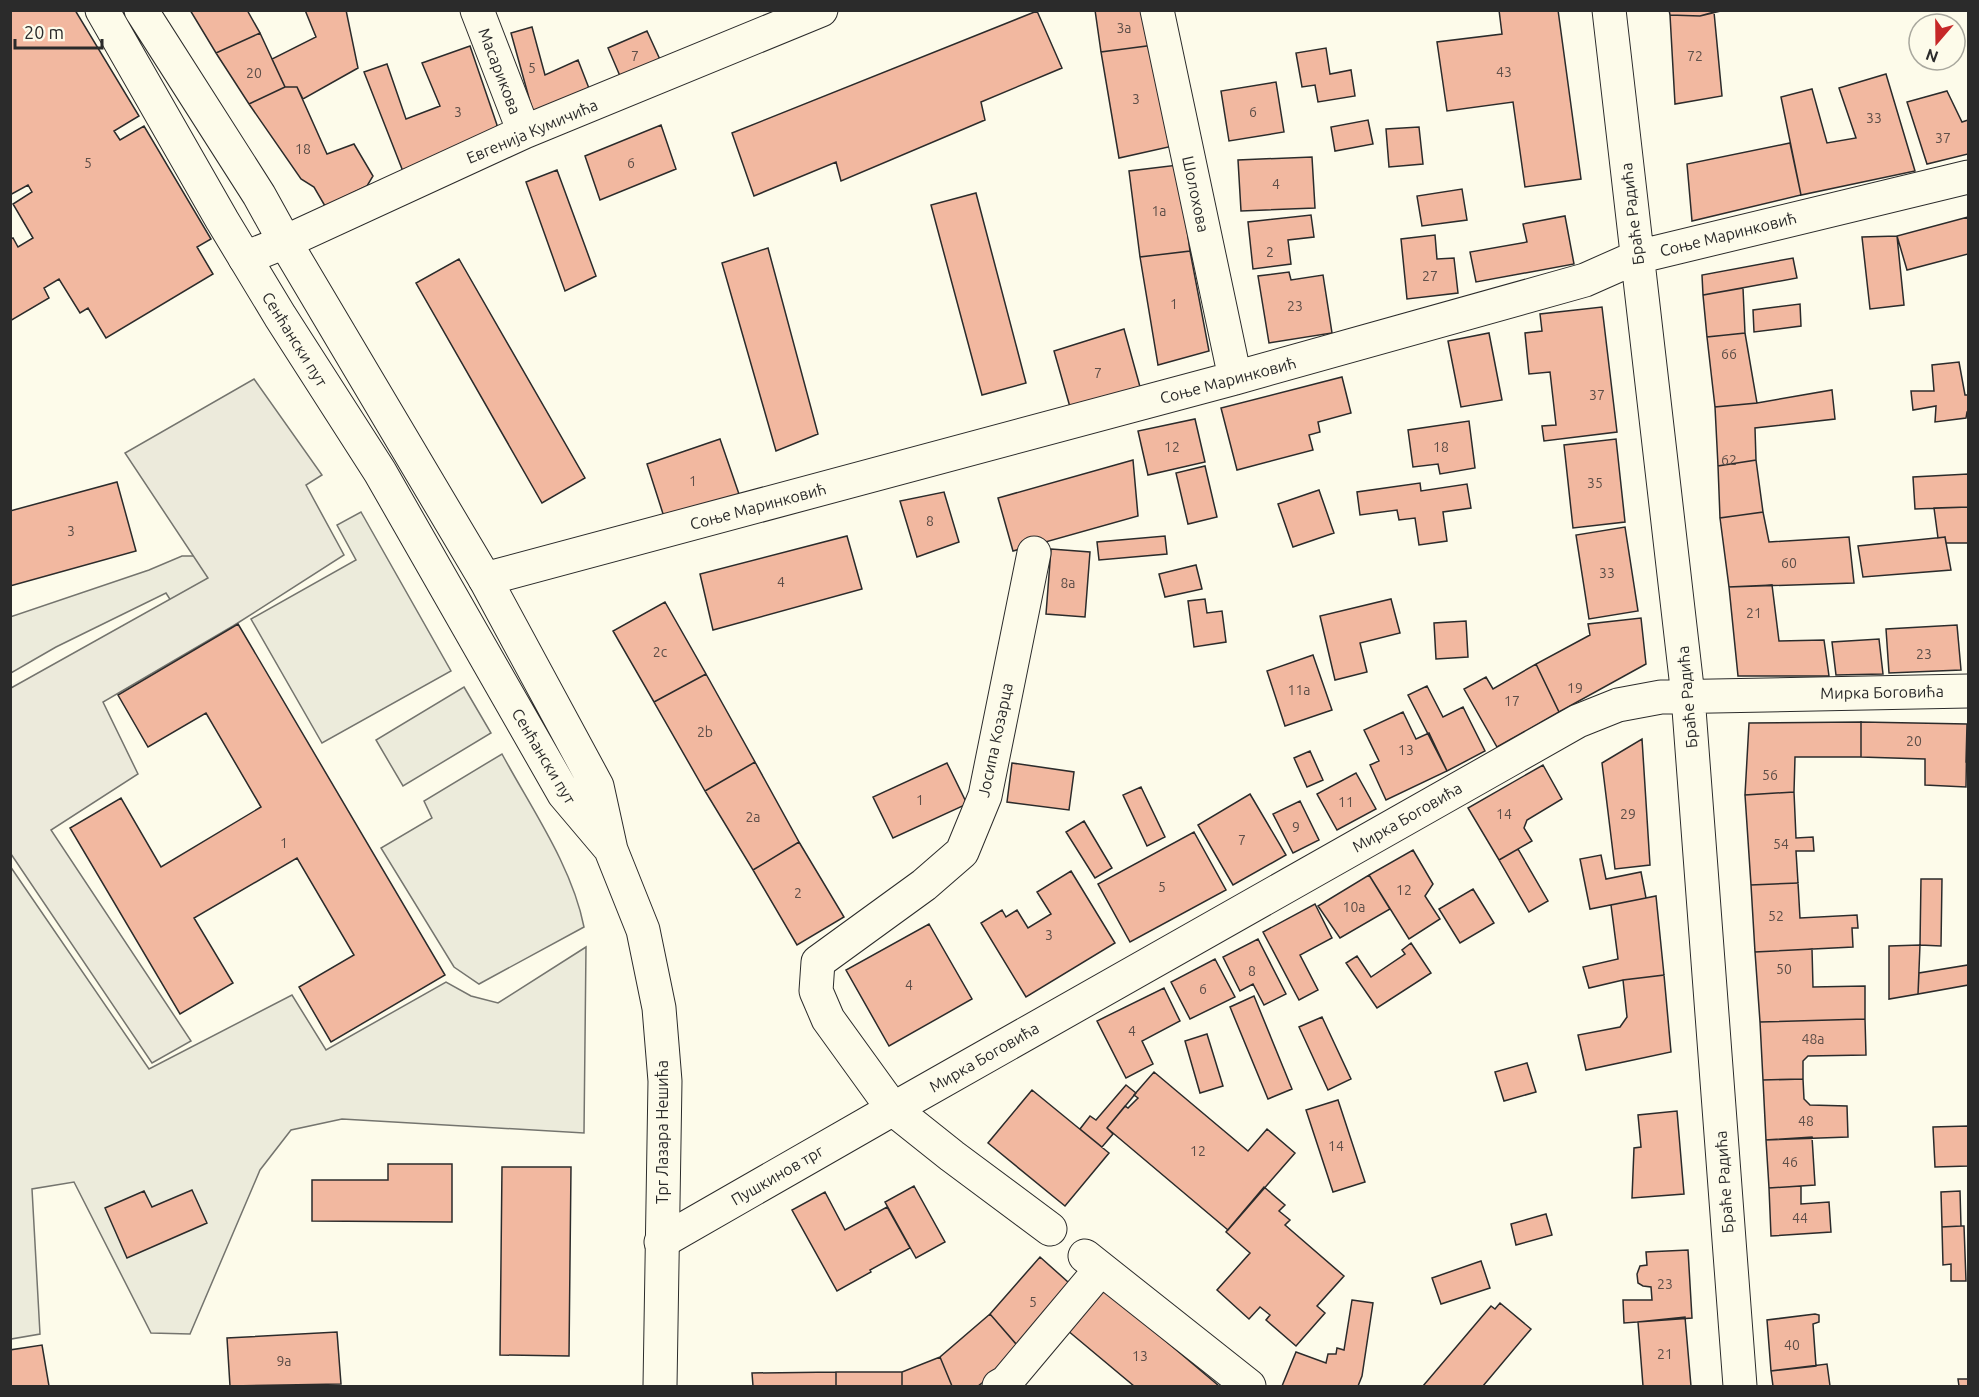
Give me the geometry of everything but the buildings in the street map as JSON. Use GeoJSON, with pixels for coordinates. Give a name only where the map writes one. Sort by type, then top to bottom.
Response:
{"type":"FeatureCollection","features":[{"type":"Feature","properties":{"kind":"street","name":"Сенћански пут"},"geometry":{"type":"LineString","coordinates":[[102,10],[245,258],[380,472],[564,794],[611,850]]}},
{"type":"Feature","properties":{"kind":"street","name":"Сенћански пут"},"geometry":{"type":"LineString","coordinates":[[141,10],[259,195],[485,579],[597,786],[611,850]]}},
{"type":"Feature","properties":{"kind":"street","name":"Масарикова"},"geometry":{"type":"LineString","coordinates":[[477,10],[524,132]]}},
{"type":"Feature","properties":{"kind":"street","name":"Евгенија Кумичића"},"geometry":{"type":"LineString","coordinates":[[245,258],[780,18],[821,10]]}},
{"type":"Feature","properties":{"kind":"street","name":"Шолохова"},"geometry":{"type":"LineString","coordinates":[[1156,10],[1235,378]]}},
{"type":"Feature","properties":{"kind":"street","name":"Браће Радића"},"geometry":{"type":"LineString","coordinates":[[1609,10],[1688,696],[1740,1386]]}},
{"type":"Feature","properties":{"kind":"street","name":"Соње Маринковић"},"geometry":{"type":"LineString","coordinates":[[485,579],[1235,378],[1585,280],[1637,257],[1968,177]]}},
{"type":"Feature","properties":{"kind":"street","name":"Јосипа Козарца"},"geometry":{"type":"LineString","coordinates":[[893,1108],[828,1019],[816,991],[818,962],[924,885],[962,852],[985,796],[1034,553]]}},
{"type":"Feature","properties":{"kind":"street","name":"Мирка Боговића"},"geometry":{"type":"LineString","coordinates":[[893,1108],[1578,720],[1617,705],[1662,697],[1968,691]]}},
{"type":"Feature","properties":{"kind":"street","name":"Трг Лазара Нешића"},"geometry":{"type":"LineString","coordinates":[[611,850],[643,930],[659,1008],[665,1081],[660,1386]]}},
{"type":"Feature","properties":{"kind":"street"},"geometry":{"type":"LineString","coordinates":[[893,1108],[952,1156],[1050,1229]]}},
{"type":"Feature","properties":{"kind":"street","name":"Пушкинов трг"},"geometry":{"type":"LineString","coordinates":[[661,1242],[893,1108]]}},
{"type":"Feature","properties":{"kind":"street"},"geometry":{"type":"LineString","coordinates":[[999,1386],[1006,1382],[1092,1263],[1249,1386]]}},
{"type":"Feature","properties":{"kind":"shaded area"},"geometry":{"type":"Polygon","coordinates":[[[254,379],[322,475],[306,485],[344,555],[233,626],[103,702],[138,774],[51,830],[191,1041],[152,1063],[11,854],[11,688],[208,578],[125,453],[254,379]]]}},
{"type":"Feature","properties":{"kind":"shaded area"},"geometry":{"type":"Polygon","coordinates":[[[361,512],[451,671],[322,743],[251,619],[356,560],[337,525],[361,512]]]}},
{"type":"Feature","properties":{"kind":"shaded area"},"geometry":{"type":"Polygon","coordinates":[[[182,556],[206,556],[225,579],[173,604],[166,593],[56,647],[11,673],[10,617],[149,570],[182,556]]]}},
{"type":"Feature","properties":{"kind":"shaded area"},"geometry":{"type":"Polygon","coordinates":[[[464,687],[491,733],[403,786],[376,740],[464,687]]]}},
{"type":"Feature","properties":{"kind":"shaded area"},"geometry":{"type":"Polygon","coordinates":[[[502,754],[538,816],[560,860],[578,904],[584,927],[479,984],[454,967],[381,848],[432,818],[424,801],[502,754]]]}},
{"type":"Feature","properties":{"kind":"shaded area"},"geometry":{"type":"Polygon","coordinates":[[[10,866],[149,1069],[292,995],[326,1050],[446,982],[471,996],[498,1003],[586,947],[584,1133],[342,1119],[291,1130],[260,1170],[190,1334],[151,1333],[74,1182],[32,1189],[40,1334],[11,1339],[10,866]]]}}]}
